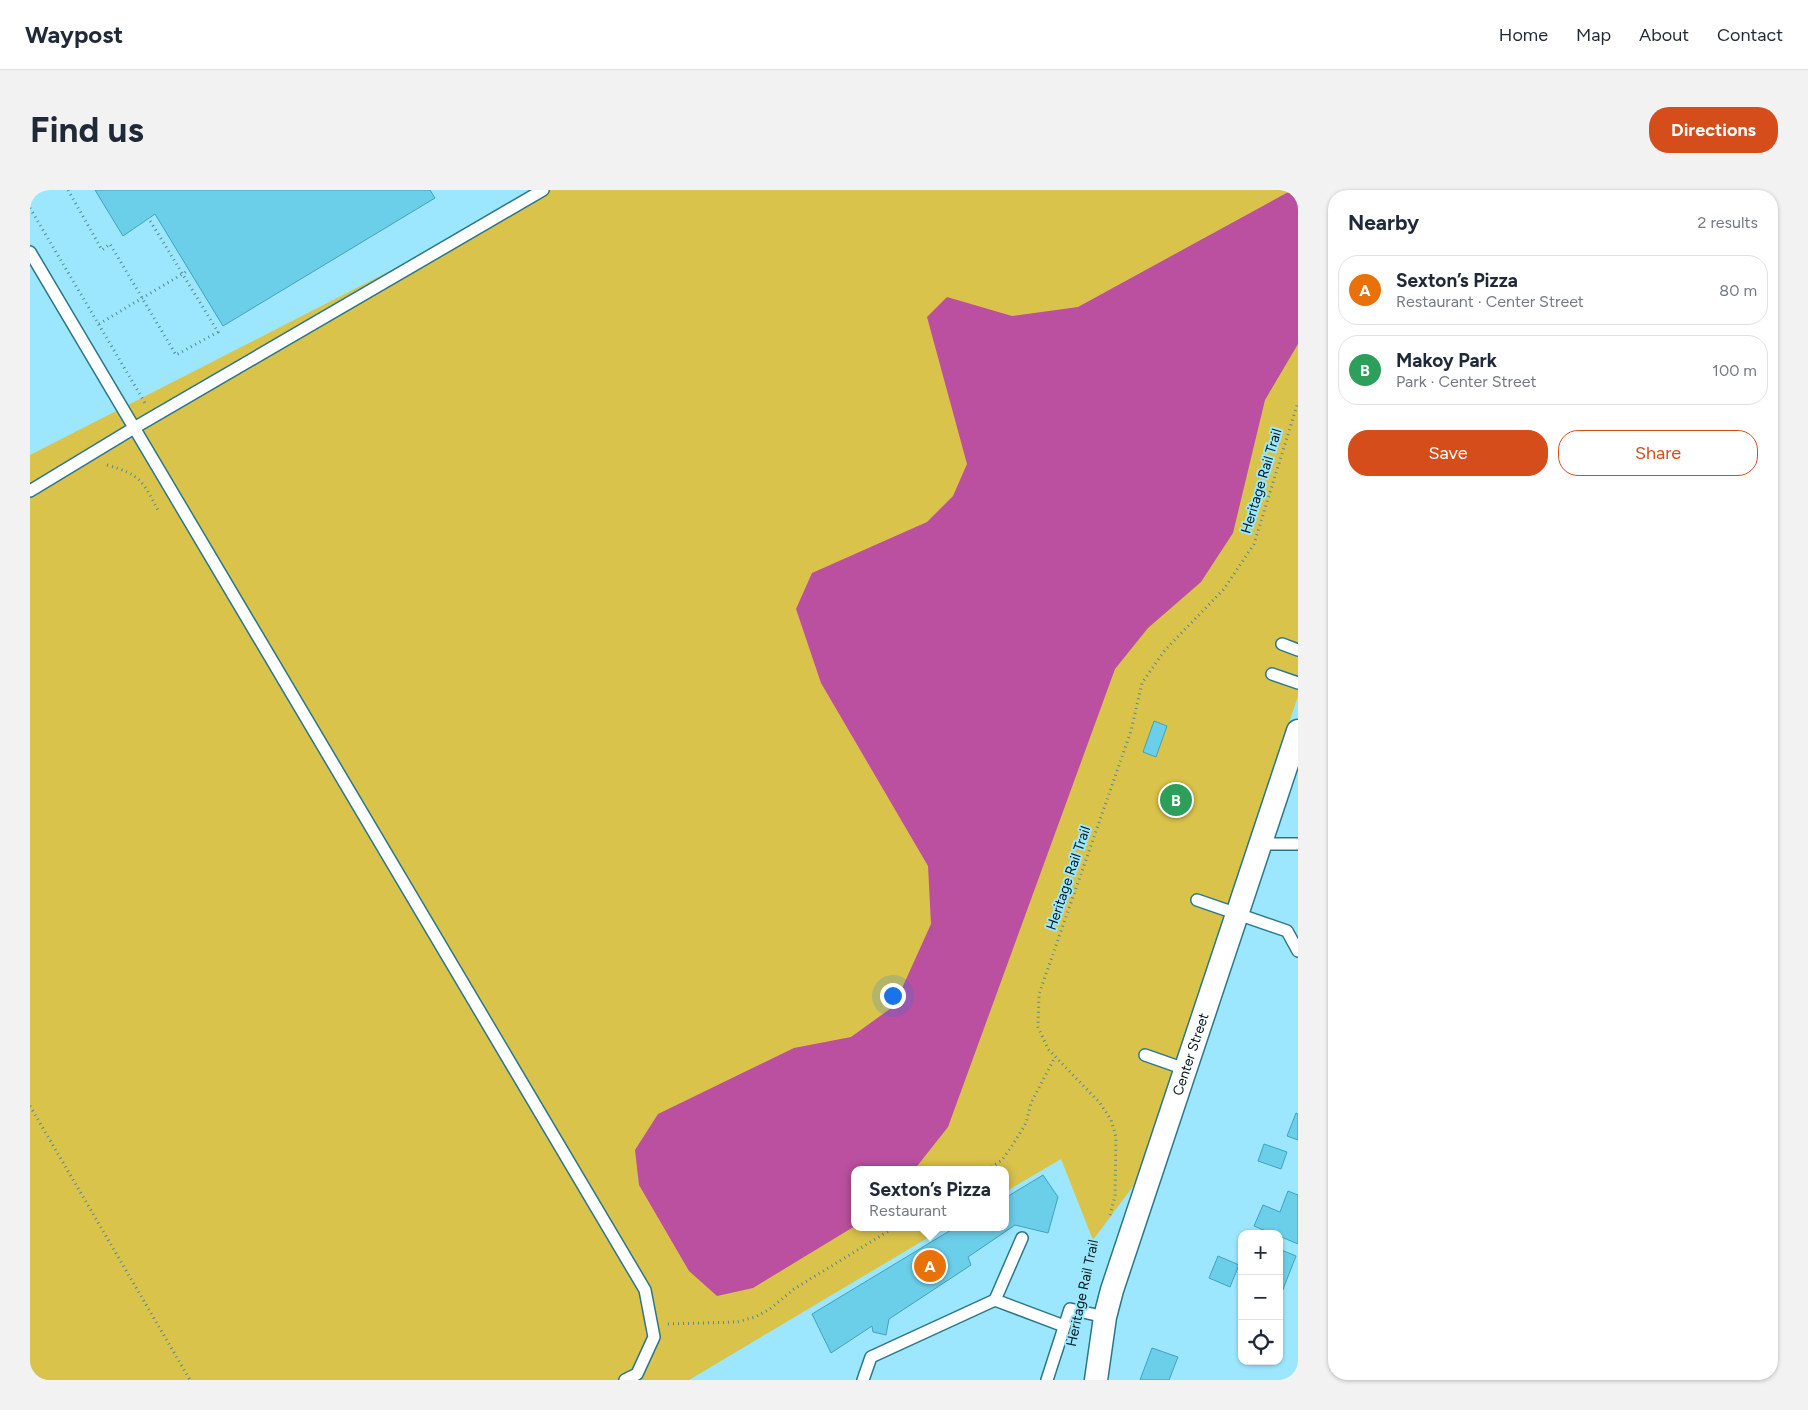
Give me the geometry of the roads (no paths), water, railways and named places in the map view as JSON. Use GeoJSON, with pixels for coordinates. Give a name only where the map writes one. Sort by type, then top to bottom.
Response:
{"type":"FeatureCollection","features":[{"type":"Feature","properties":{"kind":"street","name":"Center Street"},"geometry":{"type":"LineString","coordinates":[[1096,1380],[1105,1317],[1112,1290],[1262,844],[1298,731]]}},
{"type":"Feature","properties":{"kind":"lane"},"geometry":{"type":"LineString","coordinates":[[30,491],[134,428],[543,190]]}},
{"type":"Feature","properties":{"kind":"lane"},"geometry":{"type":"LineString","coordinates":[[30,252],[645,1290],[654,1337],[636,1374],[625,1380]]}},
{"type":"Feature","properties":{"kind":"lane"},"geometry":{"type":"LineString","coordinates":[[1282,644],[1298,650]]}},
{"type":"Feature","properties":{"kind":"lane"},"geometry":{"type":"LineString","coordinates":[[1272,674],[1298,683]]}},
{"type":"Feature","properties":{"kind":"lane"},"geometry":{"type":"LineString","coordinates":[[1262,844],[1298,844]]}},
{"type":"Feature","properties":{"kind":"lane"},"geometry":{"type":"LineString","coordinates":[[1197,900],[1287,931],[1298,951]]}},
{"type":"Feature","properties":{"kind":"lane"},"geometry":{"type":"LineString","coordinates":[[1145,1055],[1185,1069]]}},
{"type":"Feature","properties":{"kind":"lane"},"geometry":{"type":"LineString","coordinates":[[863,1380],[871,1357],[995,1300],[1022,1238]]}},
{"type":"Feature","properties":{"kind":"lane"},"geometry":{"type":"LineString","coordinates":[[995,1300],[1064,1326]]}},
{"type":"Feature","properties":{"kind":"lane"},"geometry":{"type":"LineString","coordinates":[[1047,1380],[1070,1309],[1105,1317]]}},
{"type":"Feature","properties":{"kind":"place","name":"Makoy Park"},"geometry":{"type":"Point","coordinates":[1176,800]}},
{"type":"Feature","properties":{"kind":"place","name":"Sexton’s Pizza"},"geometry":{"type":"Point","coordinates":[930,1266]}}]}
